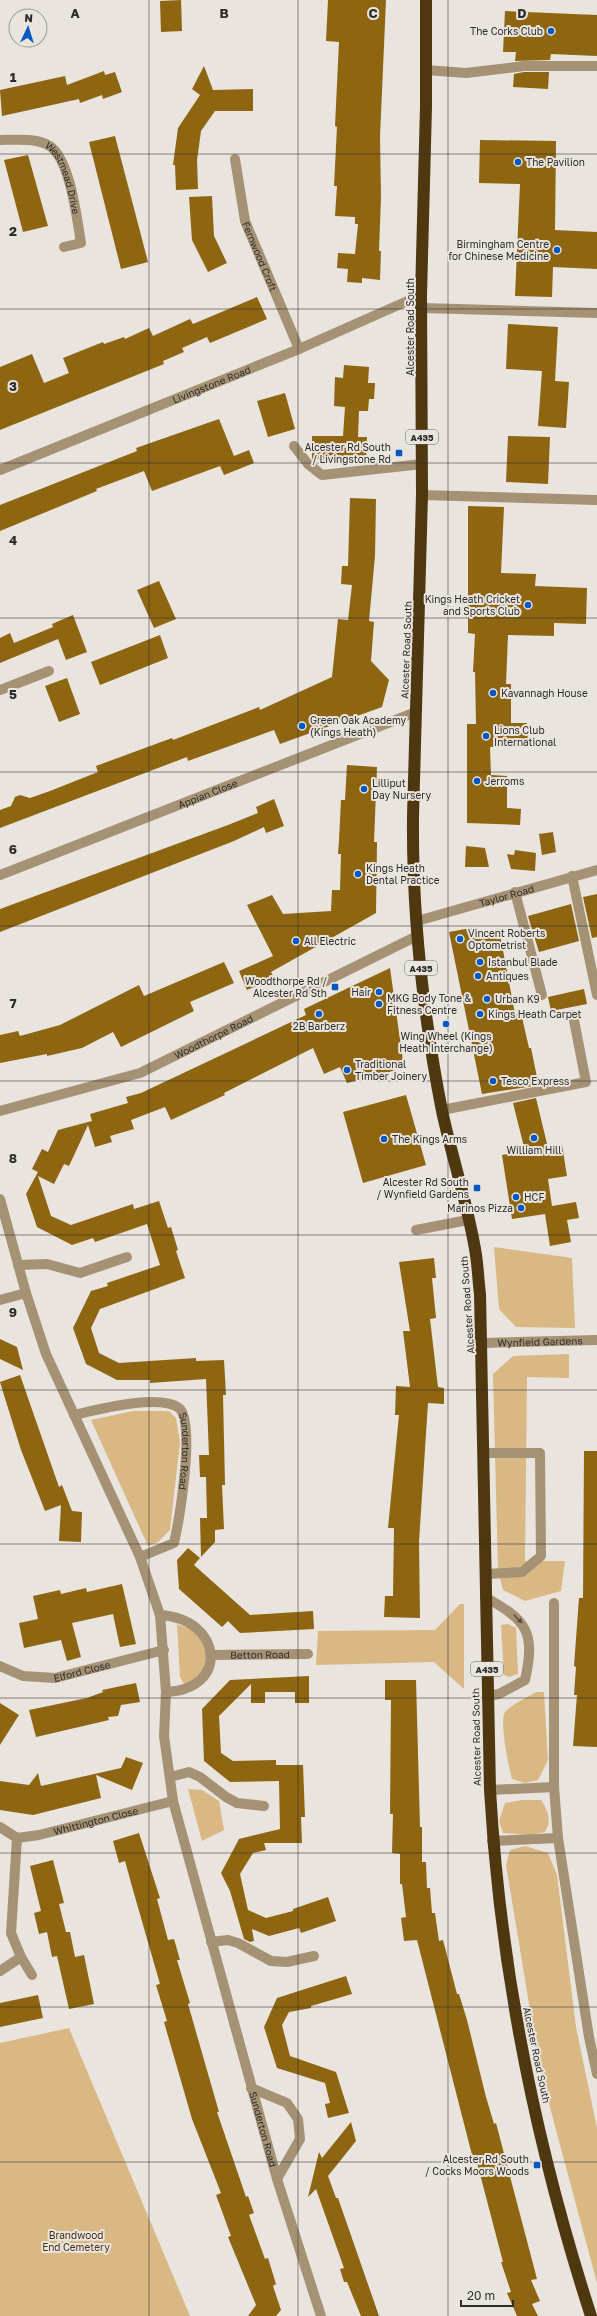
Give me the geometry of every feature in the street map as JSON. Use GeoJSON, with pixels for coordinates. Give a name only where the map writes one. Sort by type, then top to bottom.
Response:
{"type":"FeatureCollection","features":[{"type":"Feature","properties":{"kind":"highway","name":"Alcester Road South"},"geometry":{"type":"LineString","coordinates":[[426,0],[421,295],[422,495],[412,859],[417,936],[424,1004],[442,1110],[475,1249],[482,1342],[486,1574],[485,1597],[492,1841],[508,1974],[541,2136],[591,2316]]}},
{"type":"Feature","properties":{"kind":"street"},"geometry":{"type":"LineString","coordinates":[[426,70],[466,73],[524,66],[597,66]]}},
{"type":"Feature","properties":{"kind":"street","name":"Westmead Drive"},"geometry":{"type":"LineString","coordinates":[[0,140],[47,144],[57,153],[65,166],[81,243],[64,247]]}},
{"type":"Feature","properties":{"kind":"street","name":"Fernwood Croft"},"geometry":{"type":"LineString","coordinates":[[235,159],[245,221],[299,349]]}},
{"type":"Feature","properties":{"kind":"street","name":"Livingstone Road"},"geometry":{"type":"LineString","coordinates":[[0,470],[299,349],[421,295]]}},
{"type":"Feature","properties":{"kind":"street"},"geometry":{"type":"LineString","coordinates":[[422,308],[597,313]]}},
{"type":"Feature","properties":{"kind":"street"},"geometry":{"type":"LineString","coordinates":[[294,446],[308,464],[322,475],[422,464]]}},
{"type":"Feature","properties":{"kind":"street"},"geometry":{"type":"LineString","coordinates":[[422,495],[597,500]]}},
{"type":"Feature","properties":{"kind":"street"},"geometry":{"type":"LineString","coordinates":[[0,690],[49,671]]}},
{"type":"Feature","properties":{"kind":"street","name":"Appian Close"},"geometry":{"type":"LineString","coordinates":[[0,875],[416,712]]}},
{"type":"Feature","properties":{"kind":"street","name":"Taylor Road"},"geometry":{"type":"LineString","coordinates":[[417,921],[597,870]]}},
{"type":"Feature","properties":{"kind":"street"},"geometry":{"type":"LineString","coordinates":[[572,876],[597,995]]}},
{"type":"Feature","properties":{"kind":"street"},"geometry":{"type":"LineString","coordinates":[[515,892],[542,995]]}},
{"type":"Feature","properties":{"kind":"street","name":"Woodthorpe Road"},"geometry":{"type":"LineString","coordinates":[[0,1111],[140,1073],[417,936]]}},
{"type":"Feature","properties":{"kind":"street"},"geometry":{"type":"LineString","coordinates":[[442,1110],[586,1082],[573,1015]]}},
{"type":"Feature","properties":{"kind":"street","name":"Sunderton Road"},"geometry":{"type":"LineString","coordinates":[[0,1199],[26,1293],[46,1354],[140,1558],[160,1614],[164,1650],[166,1692],[164,1736],[173,1801],[277,2179],[321,2316]]}},
{"type":"Feature","properties":{"kind":"street"},"geometry":{"type":"LineString","coordinates":[[416,1230],[468,1220]]}},
{"type":"Feature","properties":{"kind":"street"},"geometry":{"type":"LineString","coordinates":[[18,1264],[47,1264],[80,1274],[127,1257]]}},
{"type":"Feature","properties":{"kind":"street"},"geometry":{"type":"LineString","coordinates":[[0,1300],[26,1293]]}},
{"type":"Feature","properties":{"kind":"street","name":"Wynfield Gardens"},"geometry":{"type":"LineString","coordinates":[[482,1342],[597,1340]]}},
{"type":"Feature","properties":{"kind":"street","name":"Sunderton Road"},"geometry":{"type":"LineString","coordinates":[[74,1415],[128,1402],[171,1404],[179,1408],[183,1414],[187,1441],[174,1543],[140,1558]]}},
{"type":"Feature","properties":{"kind":"street"},"geometry":{"type":"LineString","coordinates":[[484,1452],[540,1453],[541,1556],[522,1572],[486,1574]]}},
{"type":"Feature","properties":{"kind":"street"},"geometry":{"type":"LineString","coordinates":[[485,1597],[518,1618],[525,1627],[528,1666],[524,1680],[499,1694],[487,1696]]}},
{"type":"Feature","properties":{"kind":"street"},"geometry":{"type":"LineString","coordinates":[[554,1603],[554,1787],[558,1838],[589,2037],[597,2074]]}},
{"type":"Feature","properties":{"kind":"street"},"geometry":{"type":"LineString","coordinates":[[160,1614],[175,1616],[191,1622],[202,1632],[209,1642],[211,1655],[210,1663],[196,1685],[177,1692],[166,1692]]}},
{"type":"Feature","properties":{"kind":"street","name":"Elford Close"},"geometry":{"type":"LineString","coordinates":[[0,1666],[24,1676],[55,1678],[164,1650]]}},
{"type":"Feature","properties":{"kind":"street","name":"Betton Road"},"geometry":{"type":"LineString","coordinates":[[211,1655],[308,1654]]}},
{"type":"Feature","properties":{"kind":"street"},"geometry":{"type":"LineString","coordinates":[[170,1777],[189,1772],[200,1777],[226,1797],[237,1803],[264,1806]]}},
{"type":"Feature","properties":{"kind":"street"},"geometry":{"type":"LineString","coordinates":[[490,1790],[554,1787]]}},
{"type":"Feature","properties":{"kind":"street","name":"Whittington Close"},"geometry":{"type":"LineString","coordinates":[[17,1838],[173,1801]]}},
{"type":"Feature","properties":{"kind":"street"},"geometry":{"type":"LineString","coordinates":[[0,1827],[17,1838],[11,1933],[21,1957],[32,1975]]}},
{"type":"Feature","properties":{"kind":"street"},"geometry":{"type":"LineString","coordinates":[[492,1841],[558,1838]]}},
{"type":"Feature","properties":{"kind":"street"},"geometry":{"type":"LineString","coordinates":[[211,1942],[228,1940],[238,1943],[271,1961],[288,1962],[314,1956]]}},
{"type":"Feature","properties":{"kind":"street"},"geometry":{"type":"LineString","coordinates":[[0,1970],[21,1957]]}},
{"type":"Feature","properties":{"kind":"street"},"geometry":{"type":"LineString","coordinates":[[251,2088],[287,2103],[298,2119],[300,2139],[277,2179]]}},
{"type":"Feature","properties":{"kind":"green space"},"geometry":{"type":"Polygon","coordinates":[[[494,1247],[572,1258],[575,1328],[516,1327],[499,1309],[494,1247]]]}},
{"type":"Feature","properties":{"kind":"green space"},"geometry":{"type":"Polygon","coordinates":[[[569,1354],[569,1378],[527,1377],[525,1561],[565,1561],[561,1591],[525,1601],[503,1590],[498,1571],[493,1374],[513,1356],[569,1354]]]}},
{"type":"Feature","properties":{"kind":"green space"},"geometry":{"type":"Polygon","coordinates":[[[133,1411],[169,1411],[176,1418],[180,1442],[170,1530],[158,1542],[148,1546],[91,1420],[133,1411]]]}},
{"type":"Feature","properties":{"kind":"green space"},"geometry":{"type":"Polygon","coordinates":[[[460,1604],[464,1604],[464,1689],[434,1662],[316,1665],[318,1631],[435,1630],[460,1604]]]}},
{"type":"Feature","properties":{"kind":"green space"},"geometry":{"type":"Polygon","coordinates":[[[177,1624],[198,1633],[206,1648],[205,1663],[202,1671],[197,1677],[184,1684],[180,1677],[177,1624]]]}},
{"type":"Feature","properties":{"kind":"green space"},"geometry":{"type":"Polygon","coordinates":[[[508,1624],[516,1628],[518,1674],[509,1677],[504,1675],[501,1625],[508,1624]]]}},
{"type":"Feature","properties":{"kind":"green space"},"geometry":{"type":"Polygon","coordinates":[[[536,1692],[544,1692],[548,1760],[538,1780],[525,1783],[512,1779],[503,1723],[506,1711],[536,1692]]]}},
{"type":"Feature","properties":{"kind":"green space"},"geometry":{"type":"Polygon","coordinates":[[[188,1789],[202,1790],[219,1801],[224,1830],[202,1841],[188,1789]]]}},
{"type":"Feature","properties":{"kind":"green space"},"geometry":{"type":"Polygon","coordinates":[[[522,1800],[541,1800],[546,1808],[549,1820],[545,1832],[530,1835],[503,1833],[499,1821],[505,1803],[522,1800]]]}},
{"type":"Feature","properties":{"kind":"green space"},"geometry":{"type":"Polygon","coordinates":[[[525,1846],[548,1853],[557,1875],[576,2027],[597,2128],[597,2283],[540,2070],[506,1865],[510,1850],[525,1846]]]}},
{"type":"Feature","properties":{"kind":"green space","name":"Brandwood End Cemetery"},"geometry":{"type":"Polygon","coordinates":[[[69,2028],[190,2316],[0,2316],[0,2043],[69,2028]]]}},
{"type":"Feature","properties":{"kind":"building"},"geometry":{"type":"Polygon","coordinates":[[[181,0],[182,31],[161,32],[160,1],[181,0]]]}},
{"type":"Feature","properties":{"kind":"building"},"geometry":{"type":"Polygon","coordinates":[[[328,0],[386,0],[380,137],[380,280],[362,278],[362,283],[347,282],[348,269],[337,268],[338,253],[355,254],[358,224],[355,224],[355,217],[335,216],[337,186],[334,186],[337,127],[335,126],[339,42],[326,41],[328,0]]]}},
{"type":"Feature","properties":{"kind":"building","name":"The Corks Club"},"geometry":{"type":"Polygon","coordinates":[[[505,11],[597,15],[597,56],[551,54],[550,60],[515,61],[516,52],[503,52],[505,11]]]}},
{"type":"Feature","properties":{"kind":"building"},"geometry":{"type":"Polygon","coordinates":[[[204,66],[213,90],[253,89],[253,111],[215,111],[201,131],[197,160],[198,189],[176,190],[175,165],[173,165],[178,128],[200,95],[192,89],[204,66]]]}},
{"type":"Feature","properties":{"kind":"building"},"geometry":{"type":"Polygon","coordinates":[[[104,71],[105,75],[115,72],[122,92],[103,99],[102,95],[80,103],[79,99],[2,116],[0,90],[65,76],[67,85],[104,71]]]}},
{"type":"Feature","properties":{"kind":"building"},"geometry":{"type":"Polygon","coordinates":[[[524,72],[549,72],[548,89],[513,87],[514,74],[524,72]]]}},
{"type":"Feature","properties":{"kind":"building"},"geometry":{"type":"Polygon","coordinates":[[[115,136],[148,262],[121,269],[89,142],[115,136]]]}},
{"type":"Feature","properties":{"kind":"building"},"geometry":{"type":"Polygon","coordinates":[[[480,140],[556,141],[555,230],[597,232],[597,269],[553,267],[552,297],[515,296],[520,184],[479,183],[480,140]]]}},
{"type":"Feature","properties":{"kind":"building"},"geometry":{"type":"Polygon","coordinates":[[[28,155],[48,226],[23,232],[4,160],[28,155]]]}},
{"type":"Feature","properties":{"kind":"building"},"geometry":{"type":"Polygon","coordinates":[[[212,196],[214,236],[227,263],[208,272],[192,240],[189,197],[212,196]]]}},
{"type":"Feature","properties":{"kind":"building"},"geometry":{"type":"Polygon","coordinates":[[[257,297],[267,319],[210,343],[207,337],[182,348],[184,352],[163,361],[164,364],[0,430],[0,367],[32,354],[44,383],[69,373],[63,358],[103,342],[104,344],[124,337],[125,339],[149,328],[153,336],[190,319],[193,324],[257,297]]]}},
{"type":"Feature","properties":{"kind":"building"},"geometry":{"type":"Polygon","coordinates":[[[508,324],[558,327],[555,381],[569,382],[566,428],[538,426],[542,371],[506,369],[508,324]]]}},
{"type":"Feature","properties":{"kind":"building"},"geometry":{"type":"Polygon","coordinates":[[[344,365],[369,367],[368,383],[375,383],[374,399],[369,399],[368,411],[359,411],[358,437],[367,437],[366,461],[312,459],[312,436],[343,436],[345,407],[334,406],[335,377],[343,378],[344,365]]]}},
{"type":"Feature","properties":{"kind":"building"},"geometry":{"type":"Polygon","coordinates":[[[285,393],[295,429],[268,437],[257,401],[285,393]]]}},
{"type":"Feature","properties":{"kind":"building"},"geometry":{"type":"Polygon","coordinates":[[[219,419],[234,456],[249,450],[254,463],[224,475],[220,466],[152,491],[144,471],[96,489],[97,491],[0,531],[0,505],[137,451],[136,448],[219,419]]]}},
{"type":"Feature","properties":{"kind":"building"},"geometry":{"type":"Polygon","coordinates":[[[508,436],[550,437],[548,484],[506,482],[508,436]]]}},
{"type":"Feature","properties":{"kind":"building"},"geometry":{"type":"Polygon","coordinates":[[[350,498],[376,499],[375,556],[369,621],[374,622],[371,661],[389,680],[382,707],[280,744],[274,730],[188,761],[187,757],[0,828],[0,810],[11,806],[15,797],[20,795],[30,798],[50,791],[98,772],[96,766],[172,738],[173,740],[259,707],[260,710],[332,677],[338,619],[348,620],[352,585],[341,584],[342,566],[348,566],[350,498]]]}},
{"type":"Feature","properties":{"kind":"building"},"geometry":{"type":"Polygon","coordinates":[[[468,506],[504,507],[501,573],[536,574],[535,586],[587,588],[586,624],[554,623],[554,636],[508,635],[506,684],[511,684],[511,723],[527,723],[528,746],[490,747],[491,775],[507,776],[507,808],[521,809],[520,825],[467,823],[467,724],[476,724],[475,672],[473,672],[475,634],[468,633],[468,506]]]}},
{"type":"Feature","properties":{"kind":"building"},"geometry":{"type":"Polygon","coordinates":[[[159,581],[176,619],[154,628],[137,590],[159,581]]]}},
{"type":"Feature","properties":{"kind":"building"},"geometry":{"type":"Polygon","coordinates":[[[73,615],[87,652],[66,660],[58,639],[0,663],[0,638],[10,633],[14,643],[53,627],[52,624],[73,615]]]}},
{"type":"Feature","properties":{"kind":"building"},"geometry":{"type":"Polygon","coordinates":[[[160,635],[168,658],[100,685],[91,662],[160,635]]]}},
{"type":"Feature","properties":{"kind":"building"},"geometry":{"type":"Polygon","coordinates":[[[67,678],[80,714],[59,722],[45,686],[67,678]]]}},
{"type":"Feature","properties":{"kind":"building"},"geometry":{"type":"Polygon","coordinates":[[[347,765],[377,767],[374,842],[377,842],[376,913],[271,972],[274,978],[247,990],[239,971],[273,956],[247,905],[272,895],[283,914],[331,911],[332,890],[340,890],[341,854],[338,854],[341,800],[345,800],[347,765]]]}},
{"type":"Feature","properties":{"kind":"building"},"geometry":{"type":"Polygon","coordinates":[[[274,799],[284,826],[266,833],[264,827],[234,841],[0,932],[0,909],[258,813],[256,807],[274,799]]]}},
{"type":"Feature","properties":{"kind":"building"},"geometry":{"type":"Polygon","coordinates":[[[553,832],[556,852],[542,855],[539,834],[553,832]]]}},
{"type":"Feature","properties":{"kind":"building"},"geometry":{"type":"Polygon","coordinates":[[[466,846],[485,848],[489,867],[465,867],[466,846]]]}},
{"type":"Feature","properties":{"kind":"building"},"geometry":{"type":"Polygon","coordinates":[[[515,850],[536,853],[535,871],[511,869],[507,854],[514,855],[515,850]]]}},
{"type":"Feature","properties":{"kind":"building"},"geometry":{"type":"Polygon","coordinates":[[[597,894],[597,937],[592,938],[583,897],[597,894]]]}},
{"type":"Feature","properties":{"kind":"building"},"geometry":{"type":"Polygon","coordinates":[[[571,904],[579,941],[539,952],[528,916],[571,904]]]}},
{"type":"Feature","properties":{"kind":"building"},"geometry":{"type":"Polygon","coordinates":[[[476,927],[477,933],[499,929],[515,1014],[521,1013],[529,1048],[531,1048],[538,1082],[533,1083],[533,1086],[482,1094],[449,932],[476,927]]]}},
{"type":"Feature","properties":{"kind":"building"},"geometry":{"type":"Polygon","coordinates":[[[224,962],[234,983],[190,1002],[194,1011],[121,1047],[113,1032],[82,1048],[47,1056],[47,1054],[0,1063],[0,1035],[18,1031],[20,1036],[60,1025],[139,985],[144,996],[224,962]]]}},
{"type":"Feature","properties":{"kind":"building"},"geometry":{"type":"Polygon","coordinates":[[[390,968],[404,1068],[347,1083],[340,1067],[324,1074],[313,1048],[224,1093],[225,1095],[171,1120],[165,1107],[131,1120],[134,1129],[110,1136],[112,1142],[95,1147],[88,1125],[69,1166],[64,1164],[54,1184],[38,1176],[51,1216],[71,1225],[133,1204],[134,1209],[159,1201],[168,1228],[171,1227],[178,1250],[176,1251],[185,1278],[100,1309],[91,1328],[99,1353],[119,1363],[196,1358],[196,1361],[224,1360],[226,1395],[223,1395],[225,1485],[222,1485],[224,1529],[215,1530],[215,1542],[201,1557],[200,1518],[207,1518],[206,1477],[200,1477],[199,1455],[209,1455],[206,1379],[150,1383],[150,1380],[117,1380],[86,1364],[73,1328],[91,1291],[108,1286],[107,1283],[160,1265],[147,1224],[95,1242],[93,1238],[72,1245],[37,1227],[26,1194],[38,1172],[32,1169],[42,1149],[48,1152],[58,1130],[92,1121],[90,1114],[128,1103],[126,1097],[141,1093],[306,1015],[304,1009],[390,968]]]}},
{"type":"Feature","properties":{"kind":"building"},"geometry":{"type":"Polygon","coordinates":[[[584,989],[587,1004],[551,1011],[548,997],[584,989]]]}},
{"type":"Feature","properties":{"kind":"building","name":"The Kings Arms"},"geometry":{"type":"Polygon","coordinates":[[[406,1095],[426,1165],[363,1183],[343,1112],[406,1095]]]}},
{"type":"Feature","properties":{"kind":"building"},"geometry":{"type":"Polygon","coordinates":[[[536,1098],[548,1148],[562,1145],[567,1176],[548,1179],[552,1206],[576,1202],[579,1218],[567,1220],[571,1242],[550,1246],[545,1214],[512,1219],[502,1155],[525,1151],[513,1103],[536,1098]]]}},
{"type":"Feature","properties":{"kind":"building"},"geometry":{"type":"Polygon","coordinates":[[[434,1258],[436,1278],[432,1278],[436,1318],[430,1319],[438,1387],[444,1388],[444,1404],[428,1403],[419,1542],[420,1618],[384,1617],[385,1596],[393,1596],[394,1528],[388,1528],[399,1415],[395,1415],[396,1386],[410,1387],[403,1331],[410,1331],[399,1262],[434,1258]]]}},
{"type":"Feature","properties":{"kind":"building"},"geometry":{"type":"Polygon","coordinates":[[[0,1339],[17,1347],[23,1370],[0,1359],[0,1339]]]}},
{"type":"Feature","properties":{"kind":"building"},"geometry":{"type":"Polygon","coordinates":[[[20,1375],[59,1487],[62,1485],[72,1511],[82,1512],[81,1542],[59,1541],[61,1505],[45,1511],[21,1450],[0,1382],[20,1375]]]}},
{"type":"Feature","properties":{"kind":"building"},"geometry":{"type":"Polygon","coordinates":[[[584,1451],[597,1451],[597,1747],[573,1746],[577,1695],[574,1695],[576,1667],[574,1666],[579,1598],[583,1598],[584,1451]]]}},
{"type":"Feature","properties":{"kind":"building"},"geometry":{"type":"Polygon","coordinates":[[[188,1548],[200,1558],[194,1565],[250,1615],[313,1611],[314,1629],[240,1633],[228,1621],[222,1627],[179,1589],[177,1560],[188,1548]]]}},
{"type":"Feature","properties":{"kind":"building"},"geometry":{"type":"Polygon","coordinates":[[[122,1584],[136,1644],[120,1647],[113,1614],[72,1623],[81,1657],[67,1661],[61,1640],[24,1648],[19,1623],[38,1619],[33,1596],[60,1590],[61,1594],[86,1588],[87,1592],[122,1584]]]}},
{"type":"Feature","properties":{"kind":"building"},"geometry":{"type":"Polygon","coordinates":[[[309,1676],[309,1703],[295,1703],[295,1692],[265,1692],[265,1703],[251,1703],[251,1684],[219,1716],[221,1753],[233,1761],[276,1760],[276,1765],[303,1765],[305,1817],[301,1817],[302,1843],[264,1843],[266,1850],[253,1853],[240,1874],[248,1910],[266,1918],[293,1911],[293,1909],[328,1897],[336,1921],[301,1933],[299,1928],[269,1936],[252,1929],[254,1941],[250,1942],[244,1939],[230,1891],[221,1873],[239,1839],[280,1829],[279,1781],[230,1782],[204,1761],[202,1709],[230,1680],[309,1676]]]}},
{"type":"Feature","properties":{"kind":"building"},"geometry":{"type":"Polygon","coordinates":[[[385,1680],[416,1680],[422,1862],[426,1862],[427,1888],[430,1888],[432,1913],[435,1913],[439,1941],[443,1940],[457,1994],[459,1994],[467,2020],[486,2097],[494,2124],[496,2123],[537,2279],[531,2280],[540,2301],[532,2304],[538,2316],[517,2316],[507,2293],[511,2292],[501,2262],[503,2262],[475,2155],[472,2155],[417,1940],[404,1941],[401,1918],[406,1917],[402,1884],[400,1884],[400,1854],[392,1853],[393,1814],[390,1814],[391,1700],[385,1700],[385,1680]]]}},
{"type":"Feature","properties":{"kind":"building"},"geometry":{"type":"Polygon","coordinates":[[[136,1683],[140,1702],[121,1705],[118,1716],[108,1717],[109,1720],[36,1737],[29,1710],[87,1698],[103,1692],[102,1690],[136,1683]]]}},
{"type":"Feature","properties":{"kind":"building"},"geometry":{"type":"Polygon","coordinates":[[[0,1703],[19,1715],[0,1745],[0,1703]]]}},
{"type":"Feature","properties":{"kind":"building"},"geometry":{"type":"Polygon","coordinates":[[[126,1757],[143,1763],[132,1790],[96,1775],[101,1798],[33,1815],[0,1810],[0,1781],[29,1785],[38,1773],[41,1786],[121,1768],[126,1757]]]}},
{"type":"Feature","properties":{"kind":"building"},"geometry":{"type":"Polygon","coordinates":[[[139,1833],[160,1898],[157,1899],[168,1940],[174,1939],[180,1960],[177,1960],[219,2112],[217,2112],[246,2197],[248,2196],[254,2213],[249,2215],[265,2259],[268,2258],[276,2284],[273,2286],[281,2310],[276,2316],[248,2316],[256,2305],[228,2237],[231,2236],[216,2195],[221,2193],[192,2119],[164,2022],[167,2021],[156,1985],[160,1984],[125,1861],[119,1863],[113,1841],[139,1833]]]}},
{"type":"Feature","properties":{"kind":"building"},"geometry":{"type":"Polygon","coordinates":[[[53,1860],[64,1903],[59,1904],[66,1932],[70,1932],[75,1957],[84,1955],[94,2004],[69,2009],[57,1956],[52,1957],[47,1932],[39,1934],[34,1913],[41,1911],[30,1866],[53,1860]]]}},
{"type":"Feature","properties":{"kind":"building"},"geometry":{"type":"Polygon","coordinates":[[[346,1976],[352,1994],[311,2006],[311,2008],[289,2012],[282,2025],[290,2056],[336,2072],[349,2113],[328,2118],[325,2104],[330,2103],[325,2083],[277,2068],[264,2027],[277,1998],[346,1976]]]}},
{"type":"Feature","properties":{"kind":"building"},"geometry":{"type":"Polygon","coordinates":[[[38,1995],[43,2018],[0,2027],[0,2003],[38,1995]]]}},
{"type":"Feature","properties":{"kind":"building"},"geometry":{"type":"Polygon","coordinates":[[[351,2122],[356,2141],[328,2176],[336,2198],[338,2198],[379,2316],[361,2316],[347,2282],[344,2282],[340,2269],[344,2268],[316,2189],[308,2197],[319,2152],[322,2158],[351,2122]]]}},
{"type":"Feature","properties":{"kind":"place","name":"The Corks Club"},"geometry":{"type":"Point","coordinates":[551,31]}},
{"type":"Feature","properties":{"kind":"place","name":"The Pavilion"},"geometry":{"type":"Point","coordinates":[518,162]}},
{"type":"Feature","properties":{"kind":"place","name":"Birmingham Centre for Chinese Medicine"},"geometry":{"type":"Point","coordinates":[557,250]}},
{"type":"Feature","properties":{"kind":"place","name":"Alcester Rd South / Livingstone Rd"},"geometry":{"type":"Point","coordinates":[399,453]}},
{"type":"Feature","properties":{"kind":"place","name":"Kings Heath Cricket and Sports Club"},"geometry":{"type":"Point","coordinates":[528,605]}},
{"type":"Feature","properties":{"kind":"place","name":"Kavannagh House"},"geometry":{"type":"Point","coordinates":[493,693]}},
{"type":"Feature","properties":{"kind":"place","name":"Green Oak Academy (Kings Heath)"},"geometry":{"type":"Point","coordinates":[302,726]}},
{"type":"Feature","properties":{"kind":"place","name":"Lions Club International"},"geometry":{"type":"Point","coordinates":[486,736]}},
{"type":"Feature","properties":{"kind":"place","name":"Jerroms"},"geometry":{"type":"Point","coordinates":[477,781]}},
{"type":"Feature","properties":{"kind":"place","name":"Lilliput Day Nursery"},"geometry":{"type":"Point","coordinates":[364,789]}},
{"type":"Feature","properties":{"kind":"place","name":"Kings Heath Dental Practice"},"geometry":{"type":"Point","coordinates":[358,874]}},
{"type":"Feature","properties":{"kind":"place","name":"Vincent Roberts Optometrist"},"geometry":{"type":"Point","coordinates":[460,939]}},
{"type":"Feature","properties":{"kind":"place","name":"All Electric"},"geometry":{"type":"Point","coordinates":[296,941]}},
{"type":"Feature","properties":{"kind":"place","name":"Istanbul Blade"},"geometry":{"type":"Point","coordinates":[480,962]}},
{"type":"Feature","properties":{"kind":"place","name":"Antiques"},"geometry":{"type":"Point","coordinates":[478,976]}},
{"type":"Feature","properties":{"kind":"place","name":"Woodthorpe Rd / Alcester Rd Sth"},"geometry":{"type":"Point","coordinates":[335,987]}},
{"type":"Feature","properties":{"kind":"place","name":"Hair"},"geometry":{"type":"Point","coordinates":[379,992]}},
{"type":"Feature","properties":{"kind":"place","name":"Urban K9"},"geometry":{"type":"Point","coordinates":[487,999]}},
{"type":"Feature","properties":{"kind":"place","name":"MKG Body Tone & Fitness Centre"},"geometry":{"type":"Point","coordinates":[379,1004]}},
{"type":"Feature","properties":{"kind":"place","name":"2B Barberz"},"geometry":{"type":"Point","coordinates":[319,1014]}},
{"type":"Feature","properties":{"kind":"place","name":"Kings Heath Carpet"},"geometry":{"type":"Point","coordinates":[480,1014]}},
{"type":"Feature","properties":{"kind":"place","name":"Wing Wheel (Kings Heath Interchange)"},"geometry":{"type":"Point","coordinates":[446,1024]}},
{"type":"Feature","properties":{"kind":"place","name":"Traditional Timber Joinery"},"geometry":{"type":"Point","coordinates":[347,1070]}},
{"type":"Feature","properties":{"kind":"place","name":"Tesco Express"},"geometry":{"type":"Point","coordinates":[493,1081]}},
{"type":"Feature","properties":{"kind":"place","name":"William Hill"},"geometry":{"type":"Point","coordinates":[534,1138]}},
{"type":"Feature","properties":{"kind":"place","name":"The Kings Arms"},"geometry":{"type":"Point","coordinates":[384,1139]}},
{"type":"Feature","properties":{"kind":"place","name":"Alcester Rd South / Wynfield Gardens"},"geometry":{"type":"Point","coordinates":[477,1188]}},
{"type":"Feature","properties":{"kind":"place","name":"HCF"},"geometry":{"type":"Point","coordinates":[516,1197]}},
{"type":"Feature","properties":{"kind":"place","name":"Marinos Pizza"},"geometry":{"type":"Point","coordinates":[521,1208]}},
{"type":"Feature","properties":{"kind":"place","name":"Alcester Rd South / Cocks Moors Woods"},"geometry":{"type":"Point","coordinates":[537,2165]}}]}
